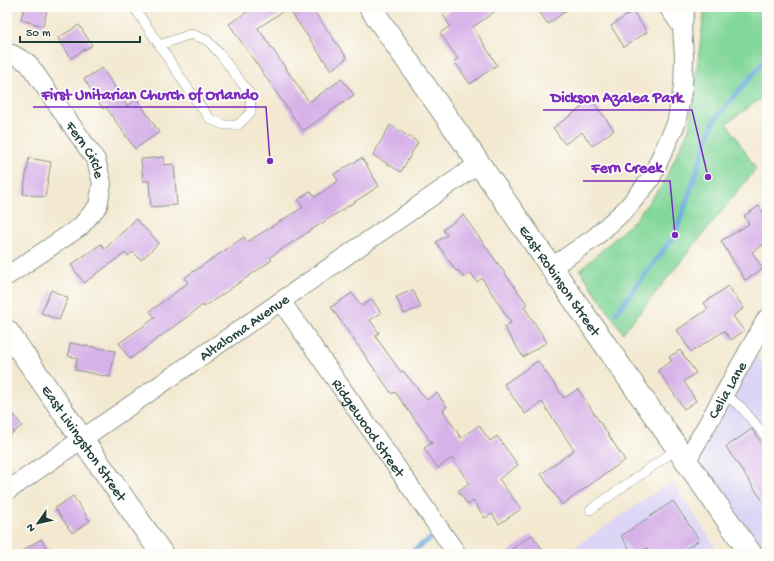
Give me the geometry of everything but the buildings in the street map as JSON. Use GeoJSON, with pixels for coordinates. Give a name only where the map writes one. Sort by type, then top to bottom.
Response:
{"type":"FeatureCollection","features":[{"type":"Feature","properties":{"kind":"main road","name":"East Robinson Street"},"geometry":{"type":"LineString","coordinates":[[370,7],[480,163],[681,456],[751,554]]}},
{"type":"Feature","properties":{"kind":"main road","name":"East Livingston Street"},"geometry":{"type":"LineString","coordinates":[[9,337],[83,439],[162,554]]}},
{"type":"Feature","properties":{"kind":"street"},"geometry":{"type":"LineString","coordinates":[[668,7],[682,28]]}},
{"type":"Feature","properties":{"kind":"street"},"geometry":{"type":"LineString","coordinates":[[552,267],[594,238],[626,209],[650,180],[676,124],[683,86],[684,56],[682,28],[686,7]]}},
{"type":"Feature","properties":{"kind":"street","name":"Fern Circle"},"geometry":{"type":"LineString","coordinates":[[7,54],[12,54],[28,63],[96,160],[102,183],[98,206],[80,227],[7,276]]}},
{"type":"Feature","properties":{"kind":"street","name":"Altaloma Avenue"},"geometry":{"type":"LineString","coordinates":[[7,491],[480,163]]}},
{"type":"Feature","properties":{"kind":"street","name":"Ridgewood Street"},"geometry":{"type":"LineString","coordinates":[[281,301],[457,554]]}},
{"type":"Feature","properties":{"kind":"street","name":"Celia Lane"},"geometry":{"type":"LineString","coordinates":[[681,456],[724,394],[767,318]]}},
{"type":"Feature","properties":{"kind":"lane"},"geometry":{"type":"LineString","coordinates":[[134,7],[210,119],[224,125],[238,125],[251,112],[250,94],[220,54],[207,40],[191,34],[160,45]]}},
{"type":"Feature","properties":{"kind":"lane"},"geometry":{"type":"LineString","coordinates":[[724,394],[741,407],[767,438]]}},
{"type":"Feature","properties":{"kind":"lane"},"geometry":{"type":"LineString","coordinates":[[590,510],[681,456]]}},
{"type":"Feature","properties":{"kind":"shaded area"},"geometry":{"type":"Polygon","coordinates":[[[755,353],[767,371],[767,554],[751,554],[691,469],[755,353]]]}},
{"type":"Feature","properties":{"kind":"shaded area"},"geometry":{"type":"Polygon","coordinates":[[[672,481],[720,554],[575,554],[572,549],[672,481]]]}},
{"type":"Feature","properties":{"kind":"green space"},"geometry":{"type":"Polygon","coordinates":[[[705,7],[767,7],[767,94],[727,123],[756,169],[623,333],[580,270],[634,221],[663,184],[689,129],[705,7]]]}},
{"type":"Feature","properties":{"kind":"waterway"},"geometry":{"type":"LineString","coordinates":[[616,313],[675,235],[714,120],[767,58]]}},
{"type":"Feature","properties":{"kind":"waterway"},"geometry":{"type":"LineString","coordinates":[[408,554],[430,539]]}},
{"type":"Feature","properties":{"kind":"place","name":"First Unitarian Church of Orlando"},"geometry":{"type":"Point","coordinates":[270,161]}},
{"type":"Feature","properties":{"kind":"place","name":"Dickson Azalea Park"},"geometry":{"type":"Point","coordinates":[708,177]}},
{"type":"Feature","properties":{"kind":"place","name":"Fern Creek"},"geometry":{"type":"Point","coordinates":[675,235]}}]}
